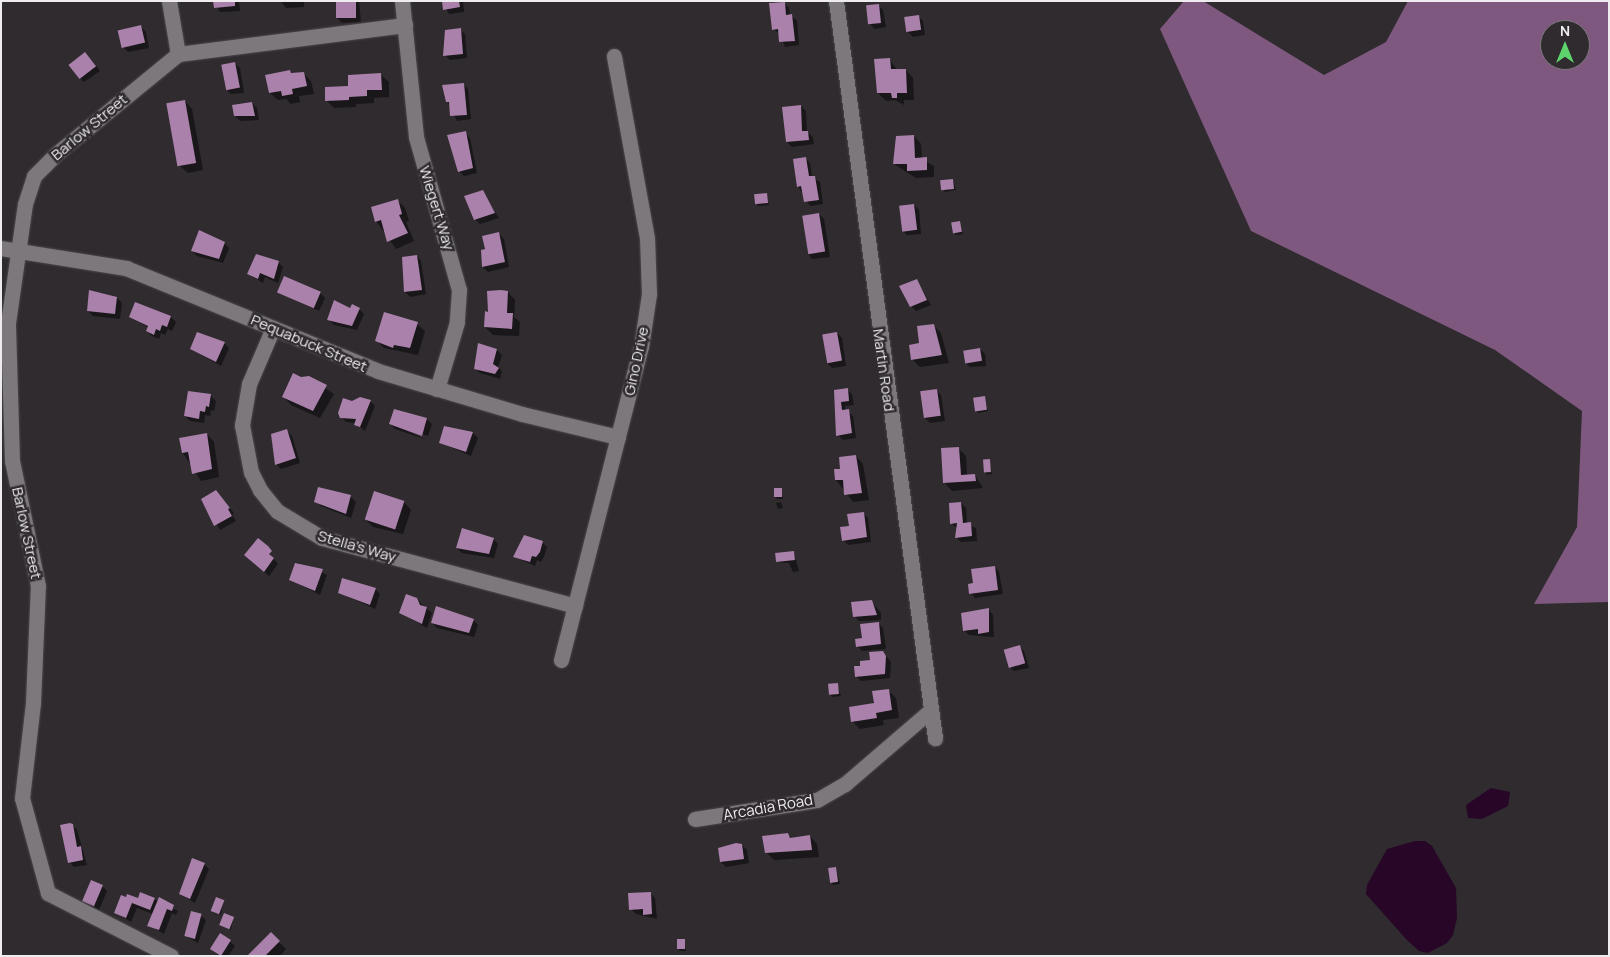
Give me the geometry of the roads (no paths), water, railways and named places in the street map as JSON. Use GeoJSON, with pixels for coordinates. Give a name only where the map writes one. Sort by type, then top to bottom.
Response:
{"type":"FeatureCollection","features":[{"type":"Feature","properties":{"kind":"street"},"geometry":{"type":"LineString","coordinates":[[169,1],[178,54],[405,25],[402,1]]}},
{"type":"Feature","properties":{"kind":"street","name":"Martin Road"},"geometry":{"type":"LineString","coordinates":[[836,1],[935,738]]}},
{"type":"Feature","properties":{"kind":"street","name":"Wiegert Way"},"geometry":{"type":"LineString","coordinates":[[405,25],[416,136],[460,290],[457,322],[437,389]]}},
{"type":"Feature","properties":{"kind":"street","name":"Barlow Street"},"geometry":{"type":"LineString","coordinates":[[171,956],[48,893],[22,798],[33,703],[38,586],[12,461],[8,323],[25,204],[34,176],[178,54]]}},
{"type":"Feature","properties":{"kind":"street","name":"Gino Drive"},"geometry":{"type":"LineString","coordinates":[[561,660],[641,347],[649,294],[647,238],[614,56]]}},
{"type":"Feature","properties":{"kind":"street","name":"Pequabuck Street"},"geometry":{"type":"LineString","coordinates":[[1,248],[126,268],[378,371],[522,414],[618,437]]}},
{"type":"Feature","properties":{"kind":"street","name":"Stella's Way"},"geometry":{"type":"LineString","coordinates":[[273,328],[249,384],[242,425],[250,472],[260,490],[277,511],[322,538],[575,606]]}},
{"type":"Feature","properties":{"kind":"street","name":"Arcadia Road"},"geometry":{"type":"LineString","coordinates":[[695,819],[817,800],[845,784],[931,710]]}}]}
